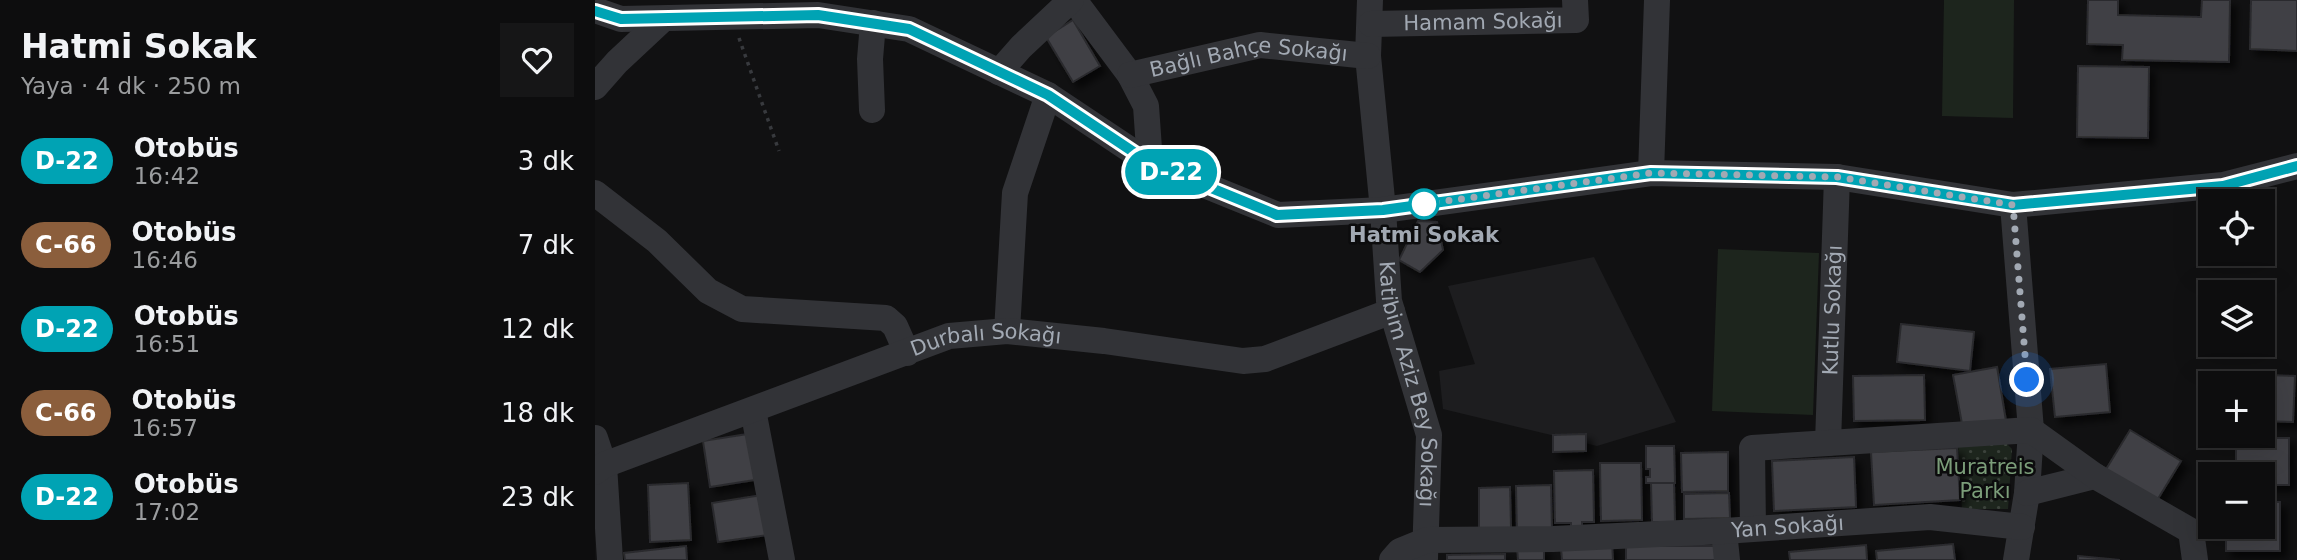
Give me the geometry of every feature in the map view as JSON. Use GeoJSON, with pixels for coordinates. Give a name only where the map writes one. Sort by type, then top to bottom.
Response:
{"type":"FeatureCollection","features":[{"type":"Feature","properties":{"kind":"street"},"geometry":{"type":"LineString","coordinates":[[999,72],[1021,47],[1073,0],[1130,75],[1146,106],[1150,163]]}},
{"type":"Feature","properties":{"kind":"street","name":"Hamam Sokağı"},"geometry":{"type":"LineString","coordinates":[[1370,12],[1576,20],[1575,0]]}},
{"type":"Feature","properties":{"kind":"street"},"geometry":{"type":"LineString","coordinates":[[1651,173],[1657,0]]}},
{"type":"Feature","properties":{"kind":"street"},"geometry":{"type":"LineString","coordinates":[[595,10],[621,19],[818,15],[909,29],[1048,95],[1150,163],[1277,215],[1383,210],[1651,173],[1837,177],[2013,205],[2223,186],[2297,166]]}},
{"type":"Feature","properties":{"kind":"street","name":"Katibim Aziz Bey Sokağı"},"geometry":{"type":"LineString","coordinates":[[1370,12],[1368,56],[1383,210],[1388,301],[1429,436],[1426,550]]}},
{"type":"Feature","properties":{"kind":"street"},"geometry":{"type":"LineString","coordinates":[[595,88],[617,62],[663,19]]}},
{"type":"Feature","properties":{"kind":"street"},"geometry":{"type":"LineString","coordinates":[[871,110],[870,59],[873,23]]}},
{"type":"Feature","properties":{"kind":"street","name":"Bağlı Bahçe Sokağı"},"geometry":{"type":"LineString","coordinates":[[1130,75],[1260,45],[1368,56]]}},
{"type":"Feature","properties":{"kind":"street"},"geometry":{"type":"LineString","coordinates":[[1007,331],[1015,193],[1048,95]]}},
{"type":"Feature","properties":{"kind":"street","name":"Kutlu Sokağı"},"geometry":{"type":"LineString","coordinates":[[1828,443],[1837,177]]}},
{"type":"Feature","properties":{"kind":"street"},"geometry":{"type":"LineString","coordinates":[[595,193],[657,241],[708,291],[742,309],[886,318],[895,326],[907,353]]}},
{"type":"Feature","properties":{"kind":"street"},"geometry":{"type":"LineString","coordinates":[[2013,205],[2031,430],[2027,493],[2016,560]]}},
{"type":"Feature","properties":{"kind":"street","name":"Durbalı Sokağı"},"geometry":{"type":"LineString","coordinates":[[600,469],[949,336],[1007,331],[1104,341],[1243,361],[1265,359],[1392,311]]}},
{"type":"Feature","properties":{"kind":"street"},"geometry":{"type":"LineString","coordinates":[[753,410],[782,560]]}},
{"type":"Feature","properties":{"kind":"street"},"geometry":{"type":"LineString","coordinates":[[1753,528],[1752,448],[2031,430],[2095,476],[2191,531],[2195,560]]}},
{"type":"Feature","properties":{"kind":"street"},"geometry":{"type":"LineString","coordinates":[[595,438],[610,560]]}},
{"type":"Feature","properties":{"kind":"street"},"geometry":{"type":"LineString","coordinates":[[2027,493],[2095,476]]}},
{"type":"Feature","properties":{"kind":"street","name":"Yan Sokağı"},"geometry":{"type":"LineString","coordinates":[[1426,550],[1553,549],[1753,528],[1930,517],[2022,527]]}},
{"type":"Feature","properties":{"kind":"street"},"geometry":{"type":"LineString","coordinates":[[1724,531],[1727,560]]}},
{"type":"Feature","properties":{"kind":"street"},"geometry":{"type":"LineString","coordinates":[[1392,560],[1400,551],[1426,550]]}},
{"type":"Feature","properties":{"kind":"path"},"geometry":{"type":"LineString","coordinates":[[731,17],[779,151]]}},
{"type":"Feature","properties":{"kind":"shaded area"},"geometry":{"type":"Polygon","coordinates":[[[1594,257],[1676,422],[1597,446],[1443,409],[1439,371],[1475,364],[1448,286],[1594,257]]]}},
{"type":"Feature","properties":{"kind":"green space"},"geometry":{"type":"Polygon","coordinates":[[[1944,0],[2014,0],[2013,118],[1942,116],[1944,0]]]}},
{"type":"Feature","properties":{"kind":"green space"},"geometry":{"type":"Polygon","coordinates":[[[1718,249],[1819,253],[1813,415],[1712,411],[1718,249]]]}},
{"type":"Feature","properties":{"kind":"green space","name":"Muratreis Parkı"},"geometry":{"type":"Polygon","coordinates":[[[2005,442],[2012,449],[2008,509],[1962,509],[1958,444],[2005,442]]]}},
{"type":"Feature","properties":{"kind":"building"},"geometry":{"type":"Polygon","coordinates":[[[2088,0],[2118,0],[2118,15],[2201,17],[2202,0],[2230,0],[2229,62],[2122,60],[2123,45],[2087,44],[2088,0]]]}},
{"type":"Feature","properties":{"kind":"building"},"geometry":{"type":"Polygon","coordinates":[[[2251,0],[2297,0],[2297,51],[2250,49],[2251,0]]]}},
{"type":"Feature","properties":{"kind":"building"},"geometry":{"type":"Polygon","coordinates":[[[1073,20],[1100,66],[1073,82],[1046,37],[1073,20]]]}},
{"type":"Feature","properties":{"kind":"building"},"geometry":{"type":"Polygon","coordinates":[[[2078,66],[2149,67],[2148,138],[2077,137],[2078,66]]]}},
{"type":"Feature","properties":{"kind":"building"},"geometry":{"type":"Polygon","coordinates":[[[1418,221],[1437,222],[1443,250],[1420,272],[1399,260],[1418,221]]]}},
{"type":"Feature","properties":{"kind":"building"},"geometry":{"type":"Polygon","coordinates":[[[1901,324],[1974,332],[1970,371],[1897,362],[1901,324]]]}},
{"type":"Feature","properties":{"kind":"building"},"geometry":{"type":"Polygon","coordinates":[[[2106,364],[2110,412],[2055,417],[2050,369],[2106,364]]]}},
{"type":"Feature","properties":{"kind":"building"},"geometry":{"type":"Polygon","coordinates":[[[1997,367],[2006,421],[1963,429],[1953,375],[1997,367]]]}},
{"type":"Feature","properties":{"kind":"building"},"geometry":{"type":"Polygon","coordinates":[[[1924,375],[1925,420],[1854,421],[1853,376],[1924,375]]]}},
{"type":"Feature","properties":{"kind":"building"},"geometry":{"type":"Polygon","coordinates":[[[2275,375],[2295,376],[2293,422],[2275,421],[2275,375]]]}},
{"type":"Feature","properties":{"kind":"building"},"geometry":{"type":"Polygon","coordinates":[[[2130,430],[2181,461],[2156,502],[2105,471],[2130,430]]]}},
{"type":"Feature","properties":{"kind":"building"},"geometry":{"type":"Polygon","coordinates":[[[754,433],[761,479],[710,487],[703,441],[754,433]]]}},
{"type":"Feature","properties":{"kind":"building"},"geometry":{"type":"Polygon","coordinates":[[[1586,434],[1586,451],[1553,452],[1553,435],[1586,434]]]}},
{"type":"Feature","properties":{"kind":"building"},"geometry":{"type":"Polygon","coordinates":[[[2275,438],[2289,438],[2289,485],[2275,485],[2275,462],[2236,462],[2236,448],[2275,448],[2275,438]]]}},
{"type":"Feature","properties":{"kind":"building"},"geometry":{"type":"Polygon","coordinates":[[[1646,446],[1674,446],[1675,483],[1646,483],[1646,477],[1650,477],[1650,469],[1646,469],[1646,446]]]}},
{"type":"Feature","properties":{"kind":"building"},"geometry":{"type":"Polygon","coordinates":[[[1957,448],[1960,500],[1874,505],[1871,452],[1957,448]]]}},
{"type":"Feature","properties":{"kind":"building"},"geometry":{"type":"Polygon","coordinates":[[[1728,452],[1728,491],[1682,492],[1681,453],[1728,452]]]}},
{"type":"Feature","properties":{"kind":"building"},"geometry":{"type":"Polygon","coordinates":[[[1854,457],[1856,507],[1774,511],[1772,461],[1854,457]]]}},
{"type":"Feature","properties":{"kind":"building"},"geometry":{"type":"Polygon","coordinates":[[[1600,463],[1641,463],[1642,520],[1601,521],[1600,463]]]}},
{"type":"Feature","properties":{"kind":"building"},"geometry":{"type":"Polygon","coordinates":[[[1593,470],[1594,522],[1582,522],[1582,528],[1571,528],[1571,523],[1555,523],[1554,471],[1593,470]]]}},
{"type":"Feature","properties":{"kind":"building"},"geometry":{"type":"Polygon","coordinates":[[[688,483],[691,540],[650,542],[648,485],[688,483]]]}},
{"type":"Feature","properties":{"kind":"building"},"geometry":{"type":"Polygon","coordinates":[[[1651,483],[1674,483],[1675,522],[1652,522],[1651,483]]]}},
{"type":"Feature","properties":{"kind":"building"},"geometry":{"type":"Polygon","coordinates":[[[1551,485],[1552,533],[1517,534],[1516,486],[1551,485]]]}},
{"type":"Feature","properties":{"kind":"building"},"geometry":{"type":"Polygon","coordinates":[[[1510,487],[1511,528],[1479,528],[1479,488],[1510,487]]]}},
{"type":"Feature","properties":{"kind":"building"},"geometry":{"type":"Polygon","coordinates":[[[1729,493],[1730,518],[1684,519],[1684,494],[1729,493]]]}},
{"type":"Feature","properties":{"kind":"building"},"geometry":{"type":"Polygon","coordinates":[[[762,495],[768,535],[718,542],[712,503],[762,495]]]}},
{"type":"Feature","properties":{"kind":"building"},"geometry":{"type":"Polygon","coordinates":[[[2275,502],[2280,502],[2280,551],[2226,551],[2226,539],[2275,539],[2275,502]]]}},
{"type":"Feature","properties":{"kind":"building"},"geometry":{"type":"Polygon","coordinates":[[[1612,543],[1613,560],[1562,560],[1561,547],[1612,543]]]}},
{"type":"Feature","properties":{"kind":"building"},"geometry":{"type":"Polygon","coordinates":[[[1953,544],[1955,560],[1877,560],[1876,551],[1953,544]]]}},
{"type":"Feature","properties":{"kind":"building"},"geometry":{"type":"Polygon","coordinates":[[[1866,545],[1867,560],[1790,560],[1789,552],[1866,545]]]}},
{"type":"Feature","properties":{"kind":"building"},"geometry":{"type":"Polygon","coordinates":[[[686,546],[687,560],[625,560],[624,553],[686,546]]]}},
{"type":"Feature","properties":{"kind":"building"},"geometry":{"type":"Polygon","coordinates":[[[1626,546],[1716,546],[1716,560],[1626,560],[1626,546]]]}},
{"type":"Feature","properties":{"kind":"building"},"geometry":{"type":"Polygon","coordinates":[[[1517,547],[1544,547],[1544,560],[1518,560],[1517,547]]]}},
{"type":"Feature","properties":{"kind":"building"},"geometry":{"type":"Polygon","coordinates":[[[1505,554],[1505,560],[1447,560],[1447,555],[1505,554]]]}},
{"type":"Feature","properties":{"kind":"building"},"geometry":{"type":"Polygon","coordinates":[[[2078,556],[2120,560],[2078,560],[2078,556]]]}},
{"type":"Feature","properties":{"kind":"bus line","name":"D-22"},"geometry":{"type":"LineString","coordinates":[[595,11],[621,19],[818,15],[909,29],[1048,95],[1150,163],[1277,215],[1383,210],[1651,173],[1837,177],[2013,205],[2223,186],[2297,166]]}},
{"type":"Feature","properties":{"kind":"place","name":"Hatmi Sokak"},"geometry":{"type":"Point","coordinates":[1424,204]}},
{"type":"Feature","properties":{"kind":"route"},"geometry":{"type":"LineString","coordinates":[[1424,204],[1651,173],[1837,177],[2013,205],[2027,380]]}}]}
